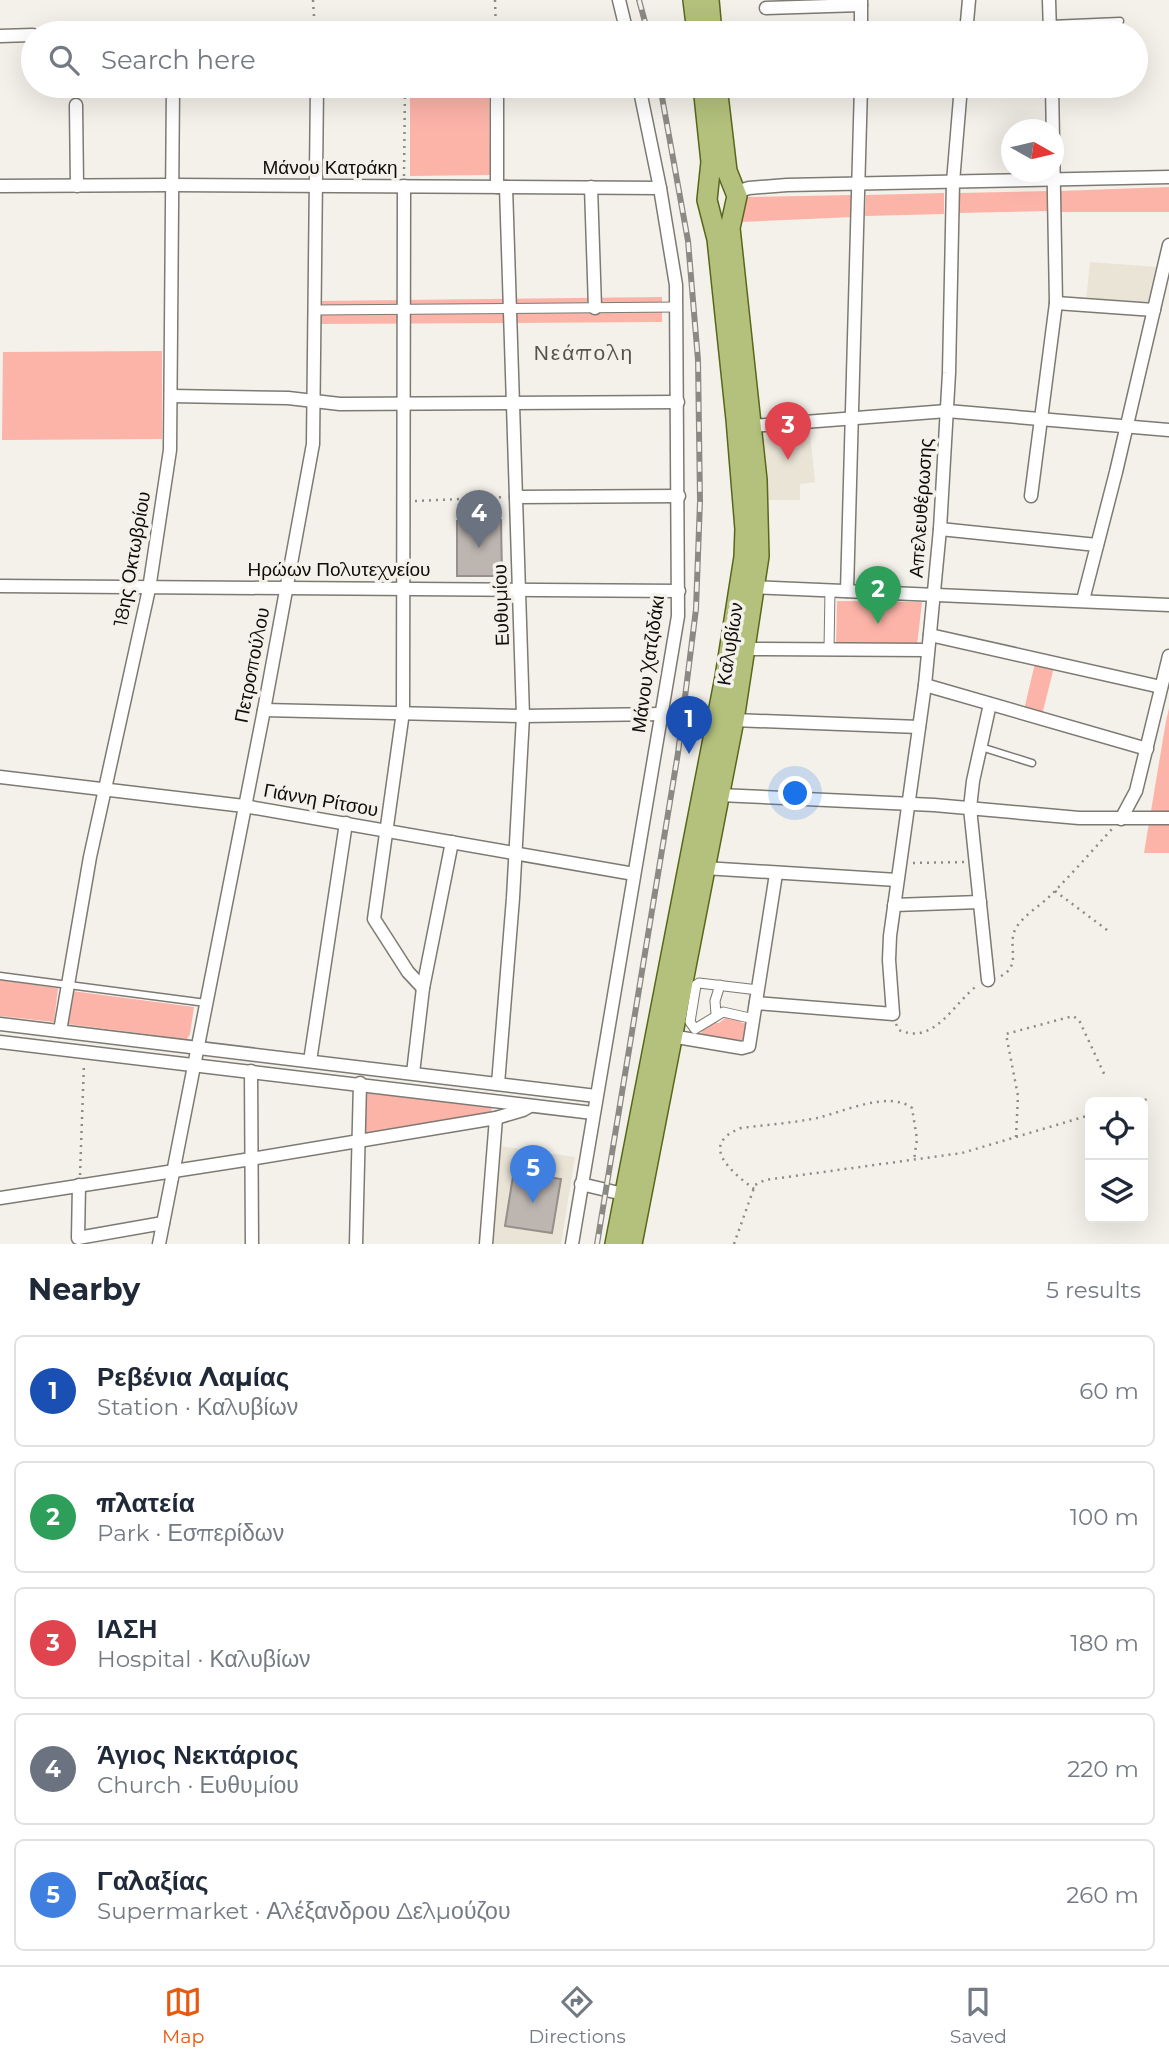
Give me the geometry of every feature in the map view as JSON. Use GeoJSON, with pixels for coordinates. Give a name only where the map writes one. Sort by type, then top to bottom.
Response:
{"type":"FeatureCollection","features":[{"type":"Feature","properties":{"kind":"main road"},"geometry":{"type":"LineString","coordinates":[[693,0],[696,21]]}},
{"type":"Feature","properties":{"kind":"main road"},"geometry":{"type":"LineString","coordinates":[[709,0],[711,21]]}},
{"type":"Feature","properties":{"kind":"main road","name":"Καλυβίων"},"geometry":{"type":"LineString","coordinates":[[632,1244],[747,649],[741,464],[717,239],[708,199],[711,162],[704,98]]}},
{"type":"Feature","properties":{"kind":"main road","name":"Καλυβίων"},"geometry":{"type":"LineString","coordinates":[[615,1244],[725,677],[747,587],[759,556],[760,512],[730,233],[735,196],[727,171],[719,98]]}},
{"type":"Feature","properties":{"kind":"main road"},"geometry":{"type":"LineString","coordinates":[[708,199],[714,185],[722,182],[735,196]]}},
{"type":"Feature","properties":{"kind":"street"},"geometry":{"type":"LineString","coordinates":[[619,0],[624,21]]}},
{"type":"Feature","properties":{"kind":"street"},"geometry":{"type":"LineString","coordinates":[[967,21],[969,0]]}},
{"type":"Feature","properties":{"kind":"street"},"geometry":{"type":"LineString","coordinates":[[1049,0],[1050,21]]}},
{"type":"Feature","properties":{"kind":"street"},"geometry":{"type":"LineString","coordinates":[[766,8],[861,2],[861,21]]}},
{"type":"Feature","properties":{"kind":"street"},"geometry":{"type":"LineString","coordinates":[[0,36],[21,35]]}},
{"type":"Feature","properties":{"kind":"street","name":"18ης Οκτωβρίου"},"geometry":{"type":"LineString","coordinates":[[60,1031],[66,985],[104,789],[149,589],[169,457],[173,98]]}},
{"type":"Feature","properties":{"kind":"street","name":"Πετροπούλου"},"geometry":{"type":"LineString","coordinates":[[159,1244],[312,451],[317,98]]}},
{"type":"Feature","properties":{"kind":"street","name":"Ευθυμίου"},"geometry":{"type":"LineString","coordinates":[[498,98],[510,309],[523,716],[516,853],[498,1084]]}},
{"type":"Feature","properties":{"kind":"street","name":"Μάνου Χατζιδάκι"},"geometry":{"type":"LineString","coordinates":[[572,1244],[676,631],[679,591],[677,307],[673,263],[641,98]]}},
{"type":"Feature","properties":{"kind":"street"},"geometry":{"type":"LineString","coordinates":[[847,591],[861,98]]}},
{"type":"Feature","properties":{"kind":"street","name":"Απελευθέρωσης"},"geometry":{"type":"LineString","coordinates":[[893,1014],[889,960],[894,905],[925,685],[940,529],[947,411],[953,182],[960,98]]}},
{"type":"Feature","properties":{"kind":"street"},"geometry":{"type":"LineString","coordinates":[[1052,98],[1053,119]]}},
{"type":"Feature","properties":{"kind":"street"},"geometry":{"type":"LineString","coordinates":[[76,105],[77,186]]}},
{"type":"Feature","properties":{"kind":"street"},"geometry":{"type":"LineString","coordinates":[[1064,181],[1169,177]]}},
{"type":"Feature","properties":{"kind":"street"},"geometry":{"type":"LineString","coordinates":[[735,196],[759,187],[1001,182]]}},
{"type":"Feature","properties":{"kind":"street"},"geometry":{"type":"LineString","coordinates":[[1031,496],[1056,303],[1055,182]]}},
{"type":"Feature","properties":{"kind":"street","name":"Μάνου Κατράκη"},"geometry":{"type":"LineString","coordinates":[[0,186],[660,188]]}},
{"type":"Feature","properties":{"kind":"street"},"geometry":{"type":"LineString","coordinates":[[404,186],[403,712],[374,919],[408,972],[424,988]]}},
{"type":"Feature","properties":{"kind":"street"},"geometry":{"type":"LineString","coordinates":[[591,187],[595,308]]}},
{"type":"Feature","properties":{"kind":"street"},"geometry":{"type":"LineString","coordinates":[[1083,600],[1169,245]]}},
{"type":"Feature","properties":{"kind":"street"},"geometry":{"type":"LineString","coordinates":[[1056,303],[1154,310]]}},
{"type":"Feature","properties":{"kind":"street"},"geometry":{"type":"LineString","coordinates":[[314,310],[677,307]]}},
{"type":"Feature","properties":{"kind":"street"},"geometry":{"type":"LineString","coordinates":[[171,396],[288,398],[340,404],[678,402]]}},
{"type":"Feature","properties":{"kind":"street"},"geometry":{"type":"LineString","coordinates":[[752,426],[947,411],[1169,430]]}},
{"type":"Feature","properties":{"kind":"street"},"geometry":{"type":"LineString","coordinates":[[516,497],[679,496]]}},
{"type":"Feature","properties":{"kind":"street"},"geometry":{"type":"LineString","coordinates":[[940,529],[1097,545]]}},
{"type":"Feature","properties":{"kind":"street","name":"Ηρώων Πολυτεχνείου"},"geometry":{"type":"LineString","coordinates":[[0,586],[679,591]]}},
{"type":"Feature","properties":{"kind":"street"},"geometry":{"type":"LineString","coordinates":[[747,587],[1169,605]]}},
{"type":"Feature","properties":{"kind":"street"},"geometry":{"type":"LineString","coordinates":[[829,649],[830,590]]}},
{"type":"Feature","properties":{"kind":"street"},"geometry":{"type":"LineString","coordinates":[[930,635],[1161,687]]}},
{"type":"Feature","properties":{"kind":"street"},"geometry":{"type":"LineString","coordinates":[[747,649],[929,650]]}},
{"type":"Feature","properties":{"kind":"street"},"geometry":{"type":"LineString","coordinates":[[1121,819],[1136,791],[1169,656]]}},
{"type":"Feature","properties":{"kind":"street"},"geometry":{"type":"LineString","coordinates":[[925,685],[1147,749]]}},
{"type":"Feature","properties":{"kind":"street"},"geometry":{"type":"LineString","coordinates":[[988,980],[970,808],[990,704]]}},
{"type":"Feature","properties":{"kind":"street"},"geometry":{"type":"LineString","coordinates":[[264,710],[523,716],[662,714]]}},
{"type":"Feature","properties":{"kind":"street"},"geometry":{"type":"LineString","coordinates":[[734,720],[919,727]]}},
{"type":"Feature","properties":{"kind":"street","name":"Γιάννη Ρίτσου"},"geometry":{"type":"LineString","coordinates":[[0,777],[244,806],[634,874]]}},
{"type":"Feature","properties":{"kind":"street"},"geometry":{"type":"LineString","coordinates":[[719,795],[970,808],[1064,817],[1169,818]]}},
{"type":"Feature","properties":{"kind":"street"},"geometry":{"type":"LineString","coordinates":[[310,1061],[346,824]]}},
{"type":"Feature","properties":{"kind":"street"},"geometry":{"type":"LineString","coordinates":[[413,1073],[424,988],[452,842]]}},
{"type":"Feature","properties":{"kind":"street"},"geometry":{"type":"LineString","coordinates":[[704,868],[897,880]]}},
{"type":"Feature","properties":{"kind":"street"},"geometry":{"type":"LineString","coordinates":[[671,1036],[742,1048],[749,1046],[776,874]]}},
{"type":"Feature","properties":{"kind":"street"},"geometry":{"type":"LineString","coordinates":[[894,905],[980,902]]}},
{"type":"Feature","properties":{"kind":"street"},"geometry":{"type":"LineString","coordinates":[[754,1019],[735,1013],[716,1014],[697,1027],[692,1027],[690,1022],[696,985],[720,985],[757,997],[893,1014]]}},
{"type":"Feature","properties":{"kind":"street"},"geometry":{"type":"LineString","coordinates":[[716,1014],[714,1007],[720,985]]}},
{"type":"Feature","properties":{"kind":"street"},"geometry":{"type":"LineString","coordinates":[[0,1024],[596,1096]]}},
{"type":"Feature","properties":{"kind":"street"},"geometry":{"type":"LineString","coordinates":[[0,1042],[593,1112]]}},
{"type":"Feature","properties":{"kind":"street"},"geometry":{"type":"LineString","coordinates":[[251,1071],[252,1244]]}},
{"type":"Feature","properties":{"kind":"street"},"geometry":{"type":"LineString","coordinates":[[356,1244],[359,1083]]}},
{"type":"Feature","properties":{"kind":"street"},"geometry":{"type":"LineString","coordinates":[[0,1198],[496,1118],[531,1105]]}},
{"type":"Feature","properties":{"kind":"street"},"geometry":{"type":"LineString","coordinates":[[486,1244],[496,1118]]}},
{"type":"Feature","properties":{"kind":"street"},"geometry":{"type":"LineString","coordinates":[[581,1184],[623,1194]]}},
{"type":"Feature","properties":{"kind":"street"},"geometry":{"type":"LineString","coordinates":[[79,1185],[78,1238],[163,1223]]}},
{"type":"Feature","properties":{"kind":"lane"},"geometry":{"type":"LineString","coordinates":[[980,747],[1032,762]]}},
{"type":"Feature","properties":{"kind":"lane"},"geometry":{"type":"LineString","coordinates":[[0,976],[206,1003]]}},
{"type":"Feature","properties":{"kind":"path"},"geometry":{"type":"LineString","coordinates":[[313,0],[314,21]]}},
{"type":"Feature","properties":{"kind":"path"},"geometry":{"type":"LineString","coordinates":[[495,0],[496,21]]}},
{"type":"Feature","properties":{"kind":"path"},"geometry":{"type":"LineString","coordinates":[[404,186],[405,98]]}},
{"type":"Feature","properties":{"kind":"path"},"geometry":{"type":"LineString","coordinates":[[405,501],[516,497]]}},
{"type":"Feature","properties":{"kind":"path"},"geometry":{"type":"LineString","coordinates":[[893,1014],[902,1031],[927,1032],[976,986],[1011,969],[1013,933],[1017,925],[1055,891],[1121,819]]}},
{"type":"Feature","properties":{"kind":"path"},"geometry":{"type":"LineString","coordinates":[[899,863],[976,862]]}},
{"type":"Feature","properties":{"kind":"path"},"geometry":{"type":"LineString","coordinates":[[1055,891],[1111,933]]}},
{"type":"Feature","properties":{"kind":"path"},"geometry":{"type":"LineString","coordinates":[[1016,1139],[1018,1096],[1006,1034],[1073,1016],[1079,1020],[1106,1078]]}},
{"type":"Feature","properties":{"kind":"path"},"geometry":{"type":"LineString","coordinates":[[79,1185],[85,1052]]}},
{"type":"Feature","properties":{"kind":"path"},"geometry":{"type":"LineString","coordinates":[[1148,1099],[1152,1098]]}},
{"type":"Feature","properties":{"kind":"path"},"geometry":{"type":"LineString","coordinates":[[754,1189],[727,1168],[721,1153],[722,1141],[729,1133],[741,1128],[816,1118],[883,1101],[904,1101],[912,1108],[917,1139],[914,1160]]}},
{"type":"Feature","properties":{"kind":"path"},"geometry":{"type":"LineString","coordinates":[[734,1244],[755,1185],[765,1180],[961,1153],[1085,1117]]}},
{"type":"Feature","properties":{"kind":"shaded area"},"geometry":{"type":"Polygon","coordinates":[[[410,98],[489,98],[490,175],[410,176],[410,98]]]}},
{"type":"Feature","properties":{"kind":"shaded area"},"geometry":{"type":"Polygon","coordinates":[[[1169,187],[1169,212],[1061,212],[1059,191],[1169,187]]]}},
{"type":"Feature","properties":{"kind":"shaded area"},"geometry":{"type":"Polygon","coordinates":[[[1050,191],[1051,211],[959,213],[960,193],[1050,191]]]}},
{"type":"Feature","properties":{"kind":"shaded area"},"geometry":{"type":"Polygon","coordinates":[[[944,193],[944,214],[865,216],[866,195],[944,193]]]}},
{"type":"Feature","properties":{"kind":"shaded area"},"geometry":{"type":"Polygon","coordinates":[[[853,195],[853,217],[739,222],[747,197],[853,195]]]}},
{"type":"Feature","properties":{"kind":"shaded area"},"geometry":{"type":"Polygon","coordinates":[[[1090,262],[1157,267],[1149,305],[1086,300],[1090,262]]]}},
{"type":"Feature","properties":{"kind":"shaded area"},"geometry":{"type":"Polygon","coordinates":[[[662,297],[662,322],[316,324],[317,301],[662,297]]]}},
{"type":"Feature","properties":{"kind":"shaded area"},"geometry":{"type":"Polygon","coordinates":[[[162,351],[162,439],[2,440],[3,352],[162,351]]]}},
{"type":"Feature","properties":{"kind":"shaded area"},"geometry":{"type":"Polygon","coordinates":[[[810,433],[815,482],[800,484],[800,500],[767,500],[761,439],[810,433]]]}},
{"type":"Feature","properties":{"kind":"shaded area"},"geometry":{"type":"Polygon","coordinates":[[[837,601],[922,602],[917,645],[836,646],[837,601]]]}},
{"type":"Feature","properties":{"kind":"shaded area"},"geometry":{"type":"Polygon","coordinates":[[[1035,663],[1054,667],[1042,715],[1024,710],[1035,663]]]}},
{"type":"Feature","properties":{"kind":"shaded area"},"geometry":{"type":"Polygon","coordinates":[[[1169,708],[1169,853],[1144,853],[1166,721],[1169,708]]]}},
{"type":"Feature","properties":{"kind":"shaded area"},"geometry":{"type":"Polygon","coordinates":[[[0,980],[58,988],[54,1022],[0,1016],[0,980]]]}},
{"type":"Feature","properties":{"kind":"shaded area"},"geometry":{"type":"Polygon","coordinates":[[[72,991],[194,1007],[190,1034],[187,1039],[67,1024],[72,991]]]}},
{"type":"Feature","properties":{"kind":"shaded area"},"geometry":{"type":"Polygon","coordinates":[[[728,1016],[747,1023],[744,1042],[700,1036],[707,1025],[719,1023],[728,1016]]]}},
{"type":"Feature","properties":{"kind":"shaded area"},"geometry":{"type":"Polygon","coordinates":[[[363,1090],[491,1106],[492,1112],[363,1135],[363,1090]]]}},
{"type":"Feature","properties":{"kind":"shaded area"},"geometry":{"type":"Polygon","coordinates":[[[500,1146],[575,1157],[561,1244],[491,1244],[500,1146]]]}},
{"type":"Feature","properties":{"kind":"building"},"geometry":{"type":"Polygon","coordinates":[[[501,520],[502,576],[457,576],[457,521],[501,520]]]}},
{"type":"Feature","properties":{"kind":"building"},"geometry":{"type":"Polygon","coordinates":[[[531,1164],[543,1166],[541,1176],[561,1179],[552,1233],[505,1226],[514,1170],[530,1172],[531,1164]]]}},
{"type":"Feature","properties":{"kind":"railway"},"geometry":{"type":"LineString","coordinates":[[639,0],[645,21]]}},
{"type":"Feature","properties":{"kind":"railway"},"geometry":{"type":"LineString","coordinates":[[597,1244],[678,753],[696,609],[700,501],[698,360],[688,241],[662,98]]}},
{"type":"Feature","properties":{"kind":"place","name":"ΙΑΣΗ"},"geometry":{"type":"Point","coordinates":[788,460]}},
{"type":"Feature","properties":{"kind":"place","name":"Άγιος Νεκτάριος"},"geometry":{"type":"Point","coordinates":[479,548]}},
{"type":"Feature","properties":{"kind":"place","name":"πλατεία"},"geometry":{"type":"Point","coordinates":[878,624]}},
{"type":"Feature","properties":{"kind":"place","name":"Ρεβένια Λαμίας"},"geometry":{"type":"Point","coordinates":[689,754]}},
{"type":"Feature","properties":{"kind":"place","name":"Γαλαξίας"},"geometry":{"type":"Point","coordinates":[533,1203]}},
{"type":"Feature","properties":{"kind":"district","name":"Νεάπολη"},"geometry":{"type":"Point","coordinates":[584,352]}}]}
